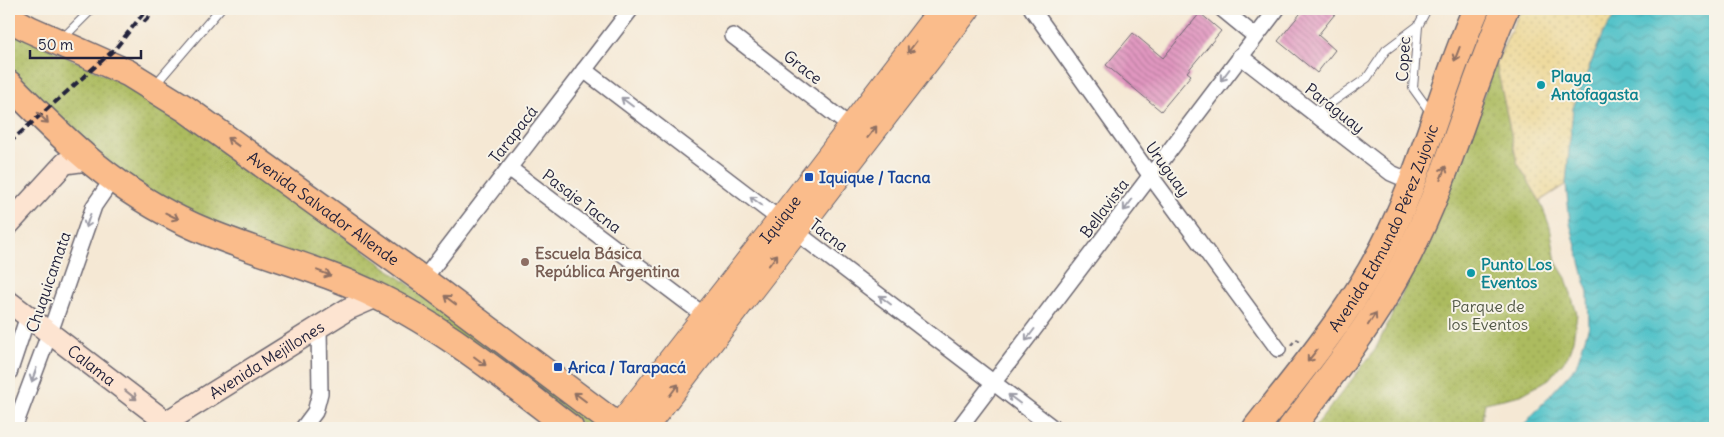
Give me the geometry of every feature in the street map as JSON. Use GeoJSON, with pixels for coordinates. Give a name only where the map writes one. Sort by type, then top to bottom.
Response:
{"type":"FeatureCollection","features":[{"type":"Feature","properties":{"kind":"highway","name":"Avenida Edmundo Pérez Zujovic"},"geometry":{"type":"LineString","coordinates":[[1256,428],[1331,332],[1360,290],[1388,239],[1412,182],[1455,60],[1476,9]]}},
{"type":"Feature","properties":{"kind":"highway","name":"Avenida Edmundo Pérez Zujovic"},"geometry":{"type":"LineString","coordinates":[[1291,428],[1360,337],[1405,261],[1430,206],[1505,9]]}},
{"type":"Feature","properties":{"kind":"highway","name":"Avenida Salvador Allende"},"geometry":{"type":"LineString","coordinates":[[9,18],[102,60],[153,87],[186,109],[423,280],[619,428]]}},
{"type":"Feature","properties":{"kind":"highway"},"geometry":{"type":"LineString","coordinates":[[12,94],[112,180],[166,213],[223,238],[302,265],[378,296],[421,320],[464,349],[570,428]]}},
{"type":"Feature","properties":{"kind":"main road","name":"Iquique"},"geometry":{"type":"LineString","coordinates":[[645,428],[788,225],[851,127],[941,9]]}},
{"type":"Feature","properties":{"kind":"main road","name":"Iquique"},"geometry":{"type":"LineString","coordinates":[[619,428],[705,316],[788,225],[968,9]]}},
{"type":"Feature","properties":{"kind":"street","name":"Tarapacá"},"geometry":{"type":"LineString","coordinates":[[423,280],[631,9]]}},
{"type":"Feature","properties":{"kind":"street","name":"Uruguay"},"geometry":{"type":"LineString","coordinates":[[1032,9],[1278,350]]}},
{"type":"Feature","properties":{"kind":"street"},"geometry":{"type":"LineString","coordinates":[[1222,9],[1255,36]]}},
{"type":"Feature","properties":{"kind":"street","name":"Bellavista"},"geometry":{"type":"LineString","coordinates":[[959,428],[1277,9]]}},
{"type":"Feature","properties":{"kind":"street","name":"Grace"},"geometry":{"type":"LineString","coordinates":[[733,36],[851,127]]}},
{"type":"Feature","properties":{"kind":"street","name":"Paraguay"},"geometry":{"type":"LineString","coordinates":[[1240,56],[1390,173],[1412,182]]}},
{"type":"Feature","properties":{"kind":"street","name":"Tacna"},"geometry":{"type":"LineString","coordinates":[[584,70],[1053,428]]}},
{"type":"Feature","properties":{"kind":"street"},"geometry":{"type":"LineString","coordinates":[[9,224],[65,163],[87,160]]}},
{"type":"Feature","properties":{"kind":"street","name":"Pasaje Tacna"},"geometry":{"type":"LineString","coordinates":[[509,168],[705,316]]}},
{"type":"Feature","properties":{"kind":"street","name":"Chuquicamata"},"geometry":{"type":"LineString","coordinates":[[14,428],[50,333],[94,206],[112,180]]}},
{"type":"Feature","properties":{"kind":"street","name":"Avenida Mejillones"},"geometry":{"type":"LineString","coordinates":[[166,426],[348,309],[378,296]]}},
{"type":"Feature","properties":{"kind":"street","name":"Calama"},"geometry":{"type":"LineString","coordinates":[[9,302],[166,426]]}},
{"type":"Feature","properties":{"kind":"street","name":"Chuquicamata"},"geometry":{"type":"LineString","coordinates":[[9,373],[28,316]]}},
{"type":"Feature","properties":{"kind":"street"},"geometry":{"type":"LineString","coordinates":[[304,428],[315,412],[320,393],[319,327]]}},
{"type":"Feature","properties":{"kind":"lane"},"geometry":{"type":"LineString","coordinates":[[59,42],[92,9]]}},
{"type":"Feature","properties":{"kind":"lane"},"geometry":{"type":"LineString","coordinates":[[153,87],[220,9]]}},
{"type":"Feature","properties":{"kind":"lane","name":"Copec"},"geometry":{"type":"LineString","coordinates":[[1427,9],[1418,26],[1413,88],[1435,118]]}},
{"type":"Feature","properties":{"kind":"lane","name":"Copec"},"geometry":{"type":"LineString","coordinates":[[1315,114],[1367,78],[1386,50],[1418,26]]}},
{"type":"Feature","properties":{"kind":"green space"},"geometry":{"type":"Polygon","coordinates":[[[9,30],[114,79],[194,125],[593,421],[587,428],[504,366],[175,207],[131,181],[50,110],[9,67],[9,30]]]}},
{"type":"Feature","properties":{"kind":"green space","name":"Parque de los Eventos"},"geometry":{"type":"Polygon","coordinates":[[[1496,63],[1517,162],[1540,201],[1550,227],[1556,262],[1566,278],[1577,314],[1573,340],[1568,356],[1549,379],[1521,395],[1485,403],[1480,428],[1314,428],[1375,350],[1429,238],[1496,63]]]}},
{"type":"Feature","properties":{"kind":"sand","name":"Playa Antofagasta"},"geometry":{"type":"Polygon","coordinates":[[[1521,9],[1620,9],[1603,33],[1573,108],[1566,184],[1540,201],[1517,162],[1496,63],[1521,9]]]}},
{"type":"Feature","properties":{"kind":"water"},"geometry":{"type":"Polygon","coordinates":[[[1620,9],[1715,9],[1715,428],[1521,428],[1576,366],[1589,326],[1588,293],[1570,223],[1566,184],[1573,108],[1603,33],[1620,9]]]}},
{"type":"Feature","properties":{"kind":"building"},"geometry":{"type":"Polygon","coordinates":[[[1304,9],[1339,9],[1318,35],[1335,50],[1317,73],[1278,41],[1304,9]]]}},
{"type":"Feature","properties":{"kind":"building"},"geometry":{"type":"Polygon","coordinates":[[[1200,13],[1221,31],[1187,72],[1191,75],[1161,111],[1106,65],[1133,33],[1163,58],[1200,13]]]}},
{"type":"Feature","properties":{"kind":"railway"},"geometry":{"type":"LineString","coordinates":[[9,143],[115,49],[147,9]]}},
{"type":"Feature","properties":{"kind":"railway"},"geometry":{"type":"LineString","coordinates":[[144,22],[157,9]]}},
{"type":"Feature","properties":{"kind":"place","name":"Playa Antofagasta"},"geometry":{"type":"Point","coordinates":[1541,85]}},
{"type":"Feature","properties":{"kind":"place","name":"Iquique / Tacna"},"geometry":{"type":"Point","coordinates":[809,177]}},
{"type":"Feature","properties":{"kind":"place","name":"Escuela Básica República Argentina"},"geometry":{"type":"Point","coordinates":[525,262]}},
{"type":"Feature","properties":{"kind":"place","name":"Punto Los Eventos"},"geometry":{"type":"Point","coordinates":[1471,273]}},
{"type":"Feature","properties":{"kind":"place","name":"Arica / Tarapacá"},"geometry":{"type":"Point","coordinates":[558,367]}}]}
